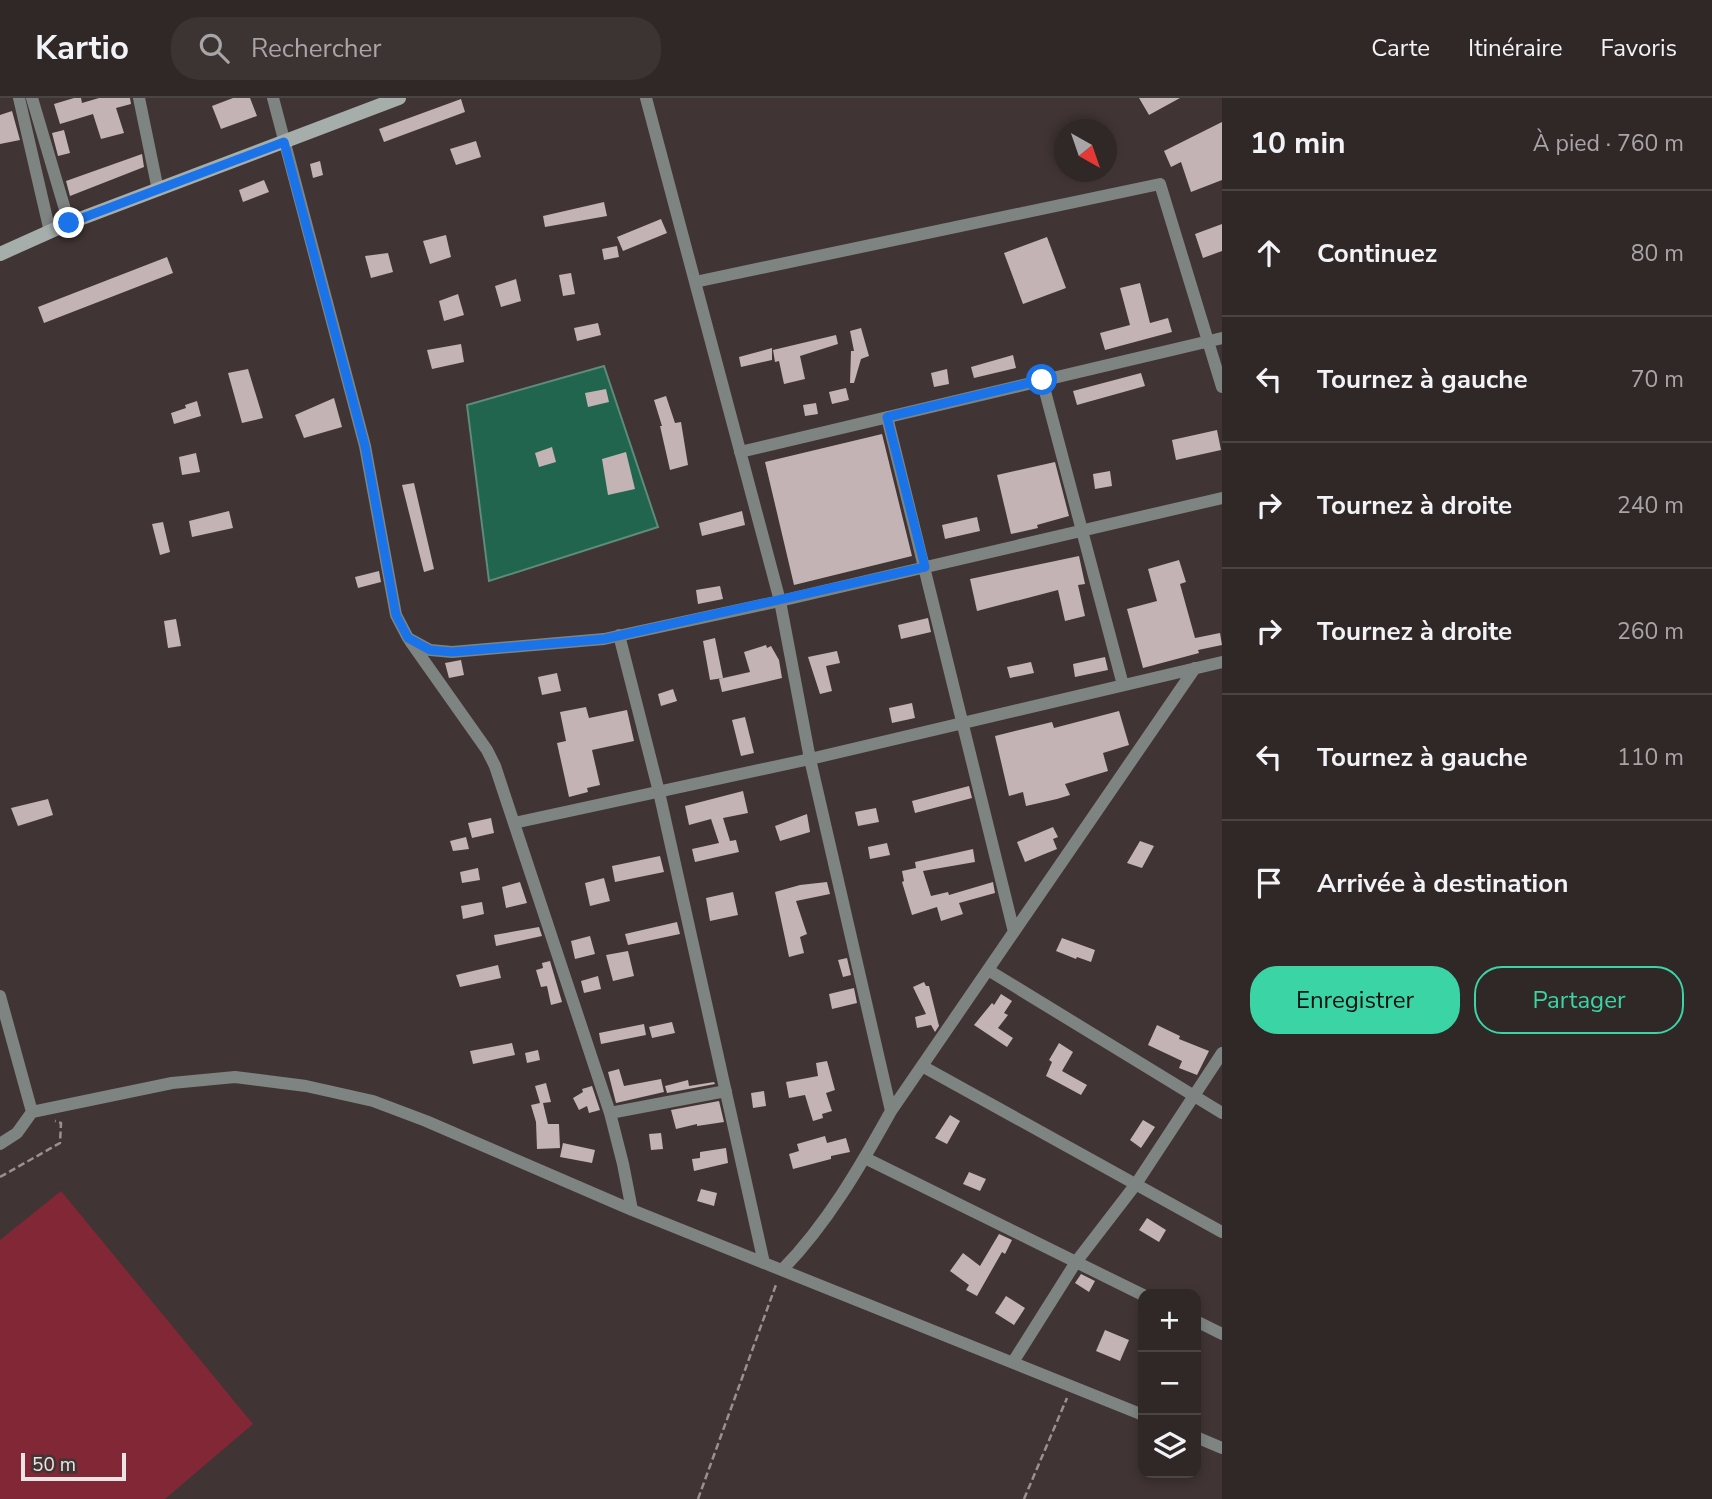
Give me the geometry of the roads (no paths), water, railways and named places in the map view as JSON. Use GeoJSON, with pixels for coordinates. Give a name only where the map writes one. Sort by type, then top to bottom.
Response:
{"type":"FeatureCollection","features":[{"type":"Feature","properties":{"kind":"main road"},"geometry":{"type":"LineString","coordinates":[[0,254],[69,223],[393,99]]}},
{"type":"Feature","properties":{"kind":"street"},"geometry":{"type":"LineString","coordinates":[[19,98],[50,232]]}},
{"type":"Feature","properties":{"kind":"street"},"geometry":{"type":"LineString","coordinates":[[32,98],[69,223]]}},
{"type":"Feature","properties":{"kind":"street"},"geometry":{"type":"LineString","coordinates":[[139,98],[158,190]]}},
{"type":"Feature","properties":{"kind":"street"},"geometry":{"type":"LineString","coordinates":[[273,98],[365,446],[396,615],[408,638],[487,750],[495,766],[610,1113],[632,1210]]}},
{"type":"Feature","properties":{"kind":"street"},"geometry":{"type":"LineString","coordinates":[[646,98],[780,601],[810,759],[891,1111]]}},
{"type":"Feature","properties":{"kind":"street"},"geometry":{"type":"LineString","coordinates":[[695,282],[1160,184],[1222,387]]}},
{"type":"Feature","properties":{"kind":"street"},"geometry":{"type":"LineString","coordinates":[[740,452],[1222,338]]}},
{"type":"Feature","properties":{"kind":"street"},"geometry":{"type":"LineString","coordinates":[[1042,380],[1122,685]]}},
{"type":"Feature","properties":{"kind":"street"},"geometry":{"type":"LineString","coordinates":[[887,417],[1014,932]]}},
{"type":"Feature","properties":{"kind":"street"},"geometry":{"type":"LineString","coordinates":[[408,638],[430,650],[452,652],[604,639],[780,601],[1222,498]]}},
{"type":"Feature","properties":{"kind":"street"},"geometry":{"type":"LineString","coordinates":[[619,635],[659,792],[764,1263]]}},
{"type":"Feature","properties":{"kind":"street"},"geometry":{"type":"LineString","coordinates":[[514,823],[810,759],[1222,662]]}},
{"type":"Feature","properties":{"kind":"street"},"geometry":{"type":"LineString","coordinates":[[782,1270],[805,1246],[865,1158],[891,1111],[1195,668]]}},
{"type":"Feature","properties":{"kind":"street"},"geometry":{"type":"LineString","coordinates":[[988,970],[1222,1113]]}},
{"type":"Feature","properties":{"kind":"street"},"geometry":{"type":"LineString","coordinates":[[0,996],[32,1112]]}},
{"type":"Feature","properties":{"kind":"street"},"geometry":{"type":"LineString","coordinates":[[1013,1362],[1076,1262],[1136,1184],[1222,1053]]}},
{"type":"Feature","properties":{"kind":"street"},"geometry":{"type":"LineString","coordinates":[[922,1066],[1222,1232]]}},
{"type":"Feature","properties":{"kind":"street"},"geometry":{"type":"LineString","coordinates":[[0,1144],[17,1133],[32,1112],[172,1083],[235,1077],[306,1086],[373,1101],[426,1121],[632,1210],[1138,1413]]}},
{"type":"Feature","properties":{"kind":"street"},"geometry":{"type":"LineString","coordinates":[[610,1113],[726,1091]]}},
{"type":"Feature","properties":{"kind":"street"},"geometry":{"type":"LineString","coordinates":[[865,1158],[1138,1293]]}},
{"type":"Feature","properties":{"kind":"street"},"geometry":{"type":"LineString","coordinates":[[1201,1324],[1222,1334]]}},
{"type":"Feature","properties":{"kind":"street"},"geometry":{"type":"LineString","coordinates":[[1201,1439],[1222,1448]]}}]}
